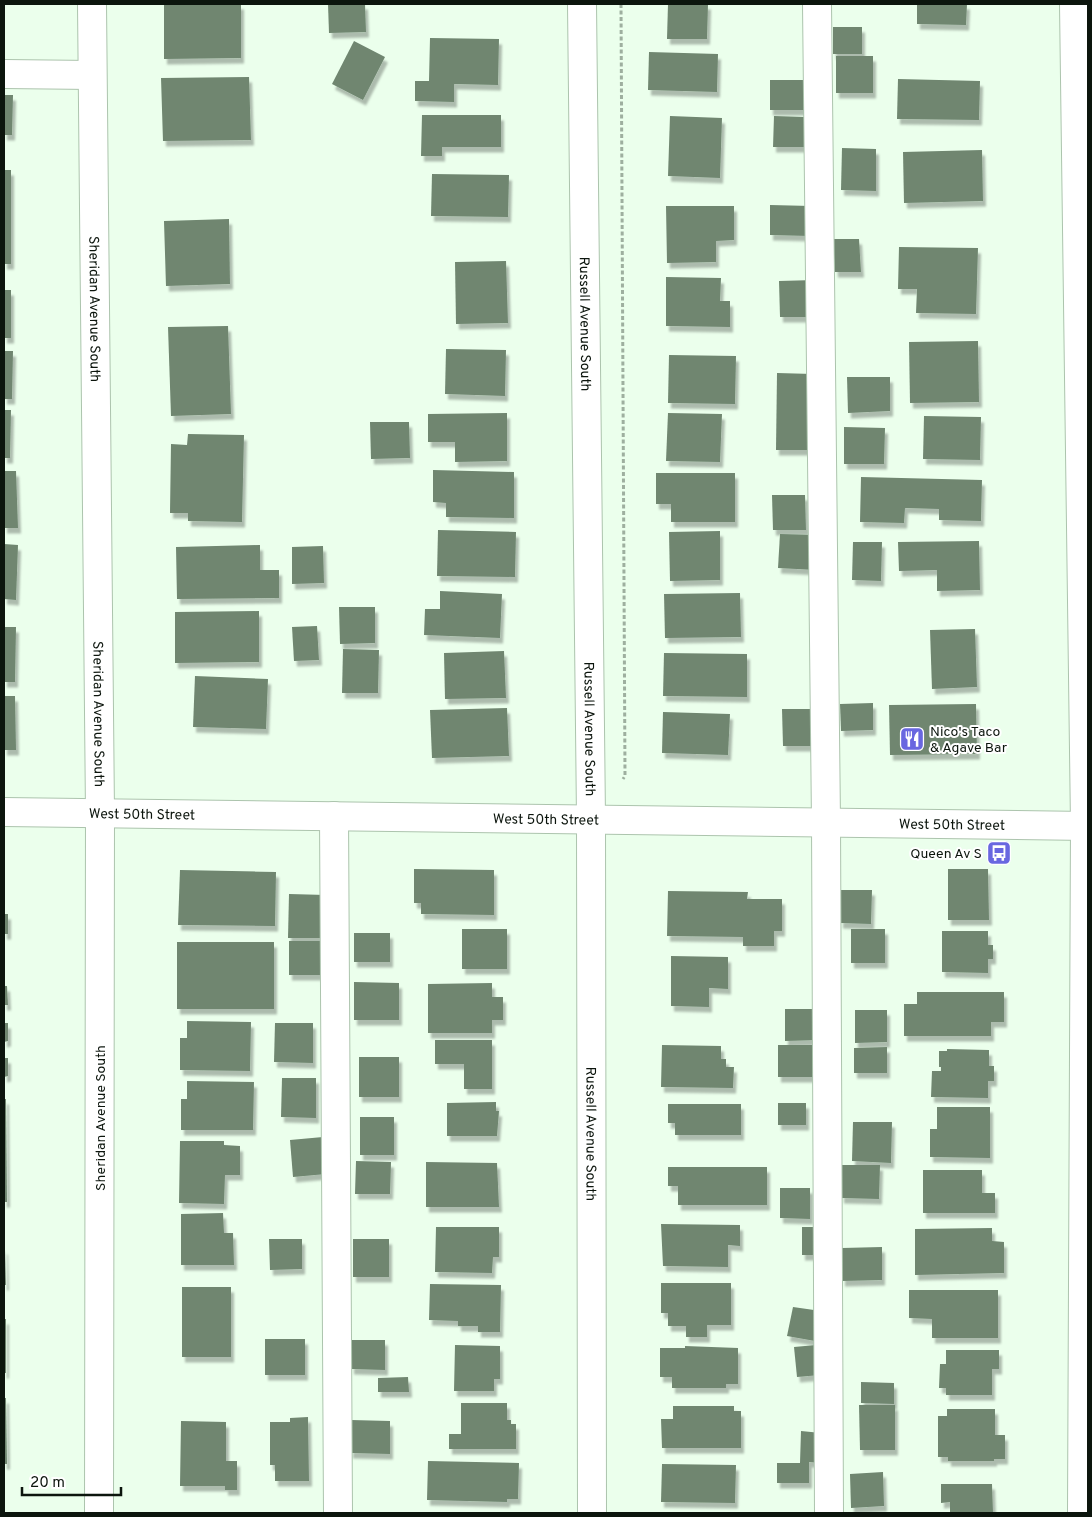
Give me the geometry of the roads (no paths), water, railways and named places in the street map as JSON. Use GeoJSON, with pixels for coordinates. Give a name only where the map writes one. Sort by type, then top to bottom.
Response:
{"type":"FeatureCollection","features":[{"type":"Feature","properties":{"kind":"street","name":"Sheridan Avenue South"},"geometry":{"type":"LineString","coordinates":[[92,4],[100,814],[99,1513]]}},
{"type":"Feature","properties":{"kind":"street","name":"Russell Avenue South"},"geometry":{"type":"LineString","coordinates":[[582,4],[591,818],[592,1513]]}},
{"type":"Feature","properties":{"kind":"street"},"geometry":{"type":"LineString","coordinates":[[817,4],[826,822],[830,1513]]}},
{"type":"Feature","properties":{"kind":"street"},"geometry":{"type":"LineString","coordinates":[[1074,4],[1087,826],[1082,1513]]}},
{"type":"Feature","properties":{"kind":"street"},"geometry":{"type":"LineString","coordinates":[[4,74],[92,75]]}},
{"type":"Feature","properties":{"kind":"street","name":"West 50th Street"},"geometry":{"type":"LineString","coordinates":[[4,812],[591,818],[1087,826]]}},
{"type":"Feature","properties":{"kind":"street"},"geometry":{"type":"LineString","coordinates":[[334,816],[338,1513]]}},
{"type":"Feature","properties":{"kind":"place","name":"Nico's Taco & Agave Bar"},"geometry":{"type":"Point","coordinates":[912,739]}},
{"type":"Feature","properties":{"kind":"place","name":"Queen Av S"},"geometry":{"type":"Point","coordinates":[999,853]}}]}
